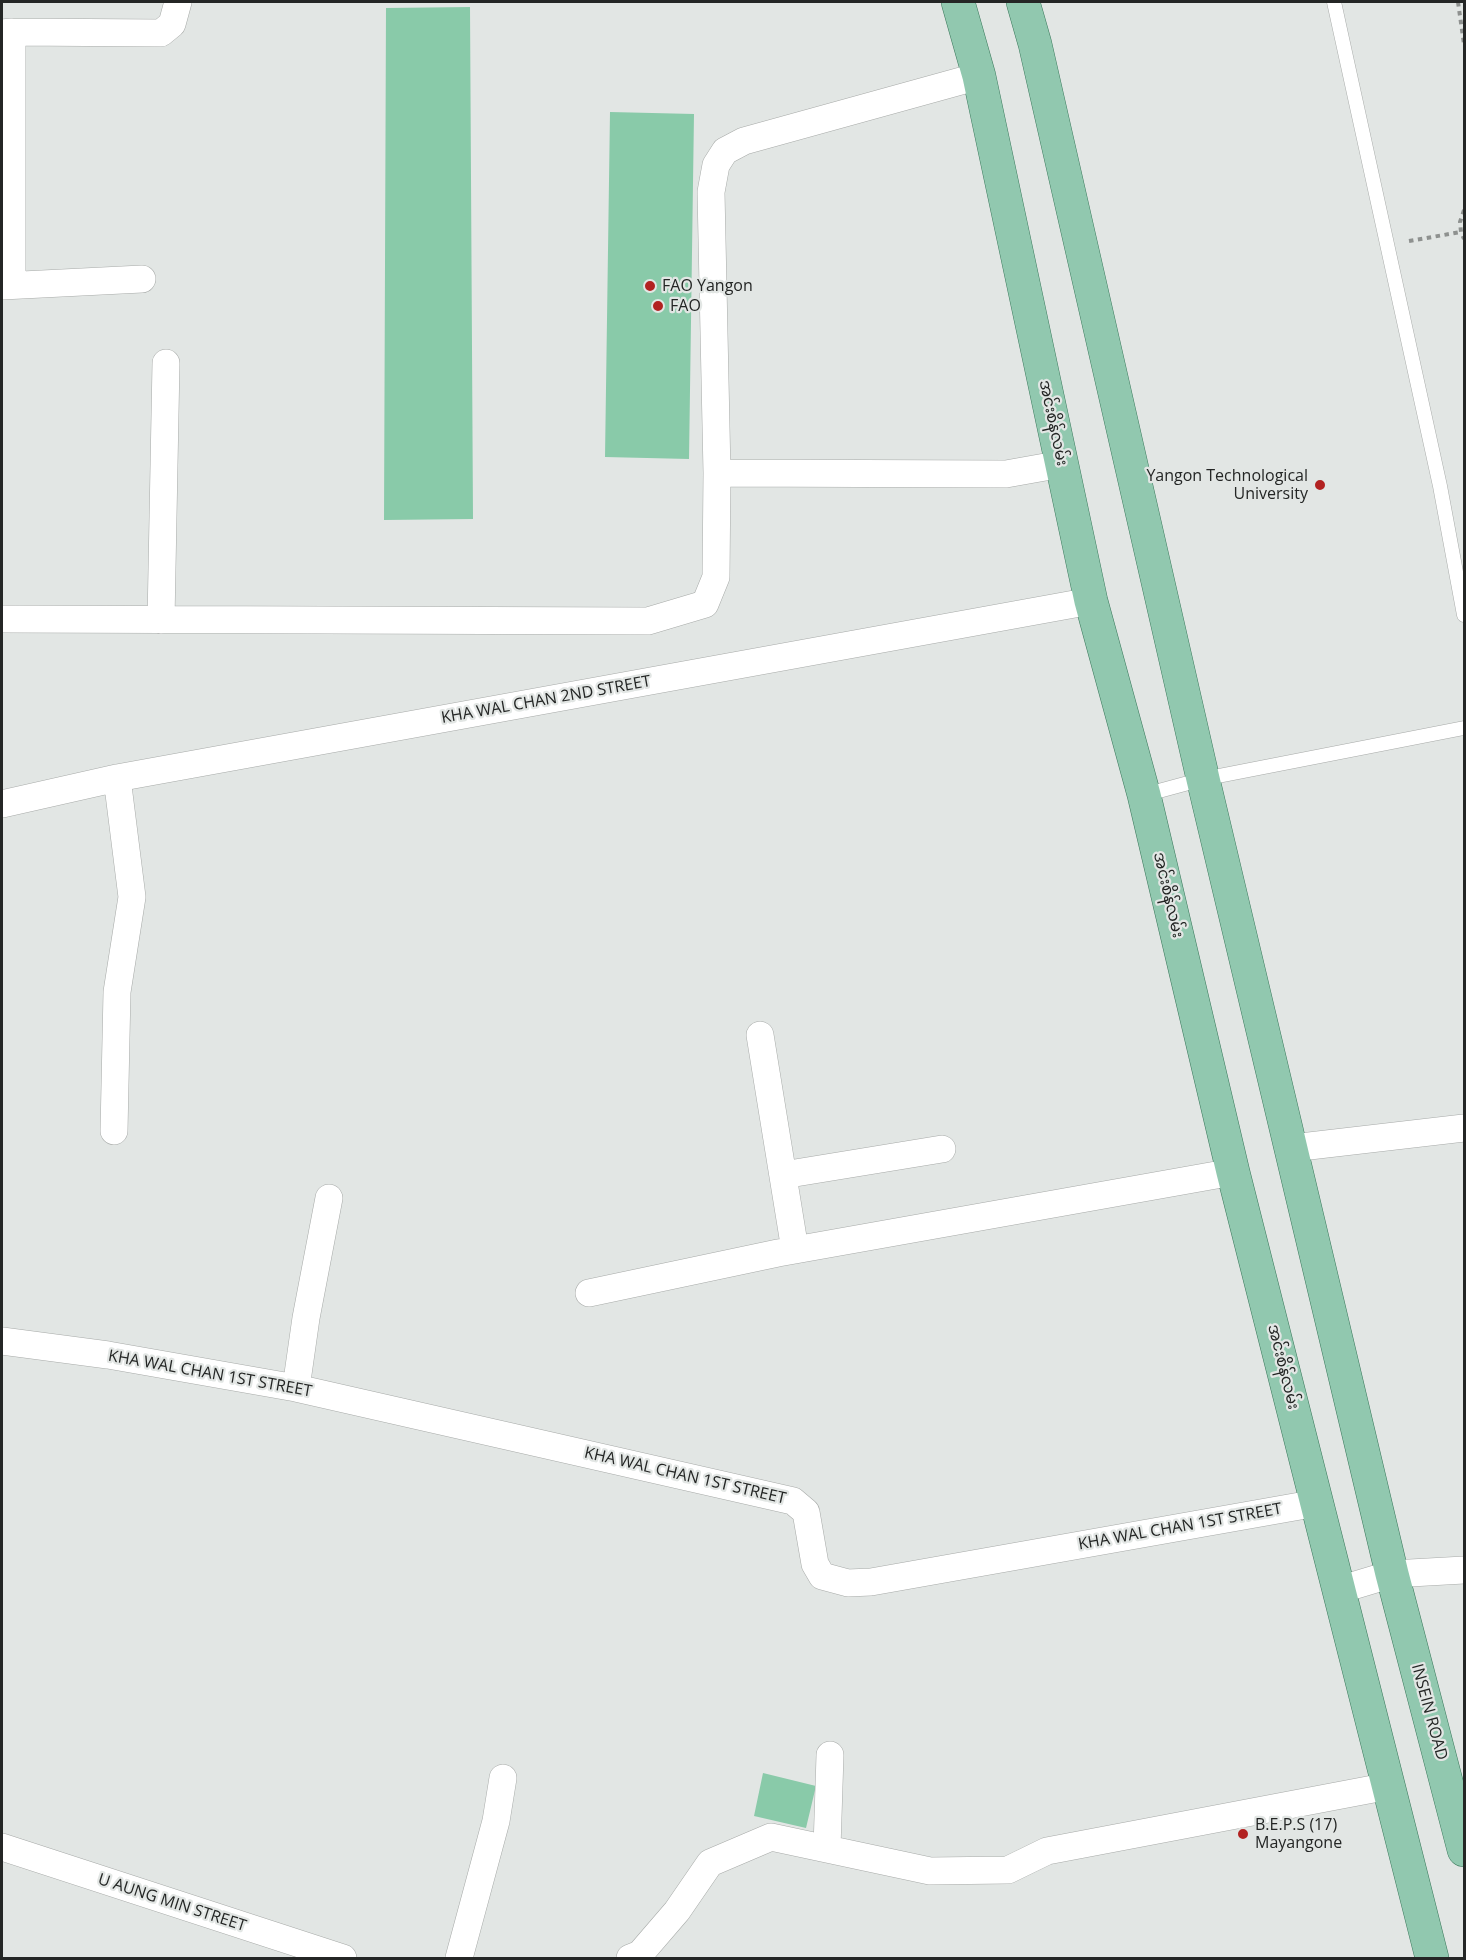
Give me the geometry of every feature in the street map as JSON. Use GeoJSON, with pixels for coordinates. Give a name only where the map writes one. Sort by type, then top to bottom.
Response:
{"type":"FeatureCollection","features":[{"type":"Feature","properties":{"kind":"main road","name":"အင်းစိန်လမ်း"},"geometry":{"type":"LineString","coordinates":[[958,2],[979,76],[1091,601],[1144,795],[1233,1172],[1389,1786]]}},
{"type":"Feature","properties":{"kind":"main road"},"geometry":{"type":"LineString","coordinates":[[1023,2],[1038,56],[1203,779],[1392,1574]]}},
{"type":"Feature","properties":{"kind":"main road","name":"INSEIN ROAD"},"geometry":{"type":"LineString","coordinates":[[1392,1574],[1464,1844]]}},
{"type":"Feature","properties":{"kind":"main road"},"geometry":{"type":"LineString","coordinates":[[1389,1786],[1432,1959]]}},
{"type":"Feature","properties":{"kind":"street"},"geometry":{"type":"LineString","coordinates":[[142,279],[7,285],[7,33],[160,33],[172,24],[178,2]]}},
{"type":"Feature","properties":{"kind":"street"},"geometry":{"type":"LineString","coordinates":[[2,620],[648,621],[705,604],[716,577],[717,473],[711,192],[716,165],[725,151],[744,141],[979,76]]}},
{"type":"Feature","properties":{"kind":"street"},"geometry":{"type":"LineString","coordinates":[[161,620],[166,363]]}},
{"type":"Feature","properties":{"kind":"street"},"geometry":{"type":"LineString","coordinates":[[717,473],[1006,474],[1062,464]]}},
{"type":"Feature","properties":{"kind":"street","name":"KHA WAL CHAN 2ND STREET"},"geometry":{"type":"LineString","coordinates":[[2,804],[117,778],[1091,601]]}},
{"type":"Feature","properties":{"kind":"street"},"geometry":{"type":"LineString","coordinates":[[114,1131],[117,992],[132,897],[117,778]]}},
{"type":"Feature","properties":{"kind":"street"},"geometry":{"type":"LineString","coordinates":[[760,1035],[795,1250]]}},
{"type":"Feature","properties":{"kind":"street"},"geometry":{"type":"LineString","coordinates":[[1292,1148],[1464,1128]]}},
{"type":"Feature","properties":{"kind":"street"},"geometry":{"type":"LineString","coordinates":[[783,1175],[942,1149]]}},
{"type":"Feature","properties":{"kind":"street"},"geometry":{"type":"LineString","coordinates":[[589,1293],[795,1250],[1233,1172]]}},
{"type":"Feature","properties":{"kind":"street"},"geometry":{"type":"LineString","coordinates":[[296,1388],[306,1318],[329,1198]]}},
{"type":"Feature","properties":{"kind":"street","name":"KHA WAL CHAN 1ST STREET"},"geometry":{"type":"LineString","coordinates":[[2,1341],[108,1355],[296,1388],[793,1501],[806,1512],[815,1564],[822,1576],[848,1583],[871,1582],[1317,1503]]}},
{"type":"Feature","properties":{"kind":"street"},"geometry":{"type":"LineString","coordinates":[[1339,1590],[1392,1574],[1464,1569]]}},
{"type":"Feature","properties":{"kind":"street"},"geometry":{"type":"LineString","coordinates":[[827,1848],[830,1755]]}},
{"type":"Feature","properties":{"kind":"street"},"geometry":{"type":"LineString","coordinates":[[459,1959],[496,1821],[503,1778]]}},
{"type":"Feature","properties":{"kind":"street"},"geometry":{"type":"LineString","coordinates":[[630,1959],[640,1954],[677,1911],[710,1863],[771,1837],[930,1870],[1008,1870],[1047,1851],[1389,1786]]}},
{"type":"Feature","properties":{"kind":"street","name":"U AUNG MIN STREET"},"geometry":{"type":"LineString","coordinates":[[2,1848],[343,1959]]}},
{"type":"Feature","properties":{"kind":"lane"},"geometry":{"type":"LineString","coordinates":[[1334,2],[1440,486],[1464,615]]}},
{"type":"Feature","properties":{"kind":"lane"},"geometry":{"type":"LineString","coordinates":[[1144,795],[1203,779],[1464,728]]}},
{"type":"Feature","properties":{"kind":"path"},"geometry":{"type":"LineString","coordinates":[[1458,2],[1464,44]]}},
{"type":"Feature","properties":{"kind":"path"},"geometry":{"type":"LineString","coordinates":[[1464,210],[1460,222],[1464,239]]}},
{"type":"Feature","properties":{"kind":"path"},"geometry":{"type":"LineString","coordinates":[[1387,245],[1461,232]]}},
{"type":"Feature","properties":{"kind":"building"},"geometry":{"type":"Polygon","coordinates":[[[470,7],[473,519],[384,520],[386,8],[470,7]]]}},
{"type":"Feature","properties":{"kind":"building","name":"FAO Yangon"},"geometry":{"type":"Polygon","coordinates":[[[610,112],[694,114],[689,459],[605,457],[610,112]]]}},
{"type":"Feature","properties":{"kind":"building"},"geometry":{"type":"Polygon","coordinates":[[[763,1773],[816,1786],[806,1828],[754,1816],[763,1773]]]}},
{"type":"Feature","properties":{"kind":"place","name":"FAO Yangon"},"geometry":{"type":"Point","coordinates":[650,286]}},
{"type":"Feature","properties":{"kind":"place","name":"FAO"},"geometry":{"type":"Point","coordinates":[658,306]}},
{"type":"Feature","properties":{"kind":"place","name":"Yangon Technological University"},"geometry":{"type":"Point","coordinates":[1320,485]}},
{"type":"Feature","properties":{"kind":"place","name":"B.E.P.S (17) Mayangone"},"geometry":{"type":"Point","coordinates":[1243,1834]}}]}
